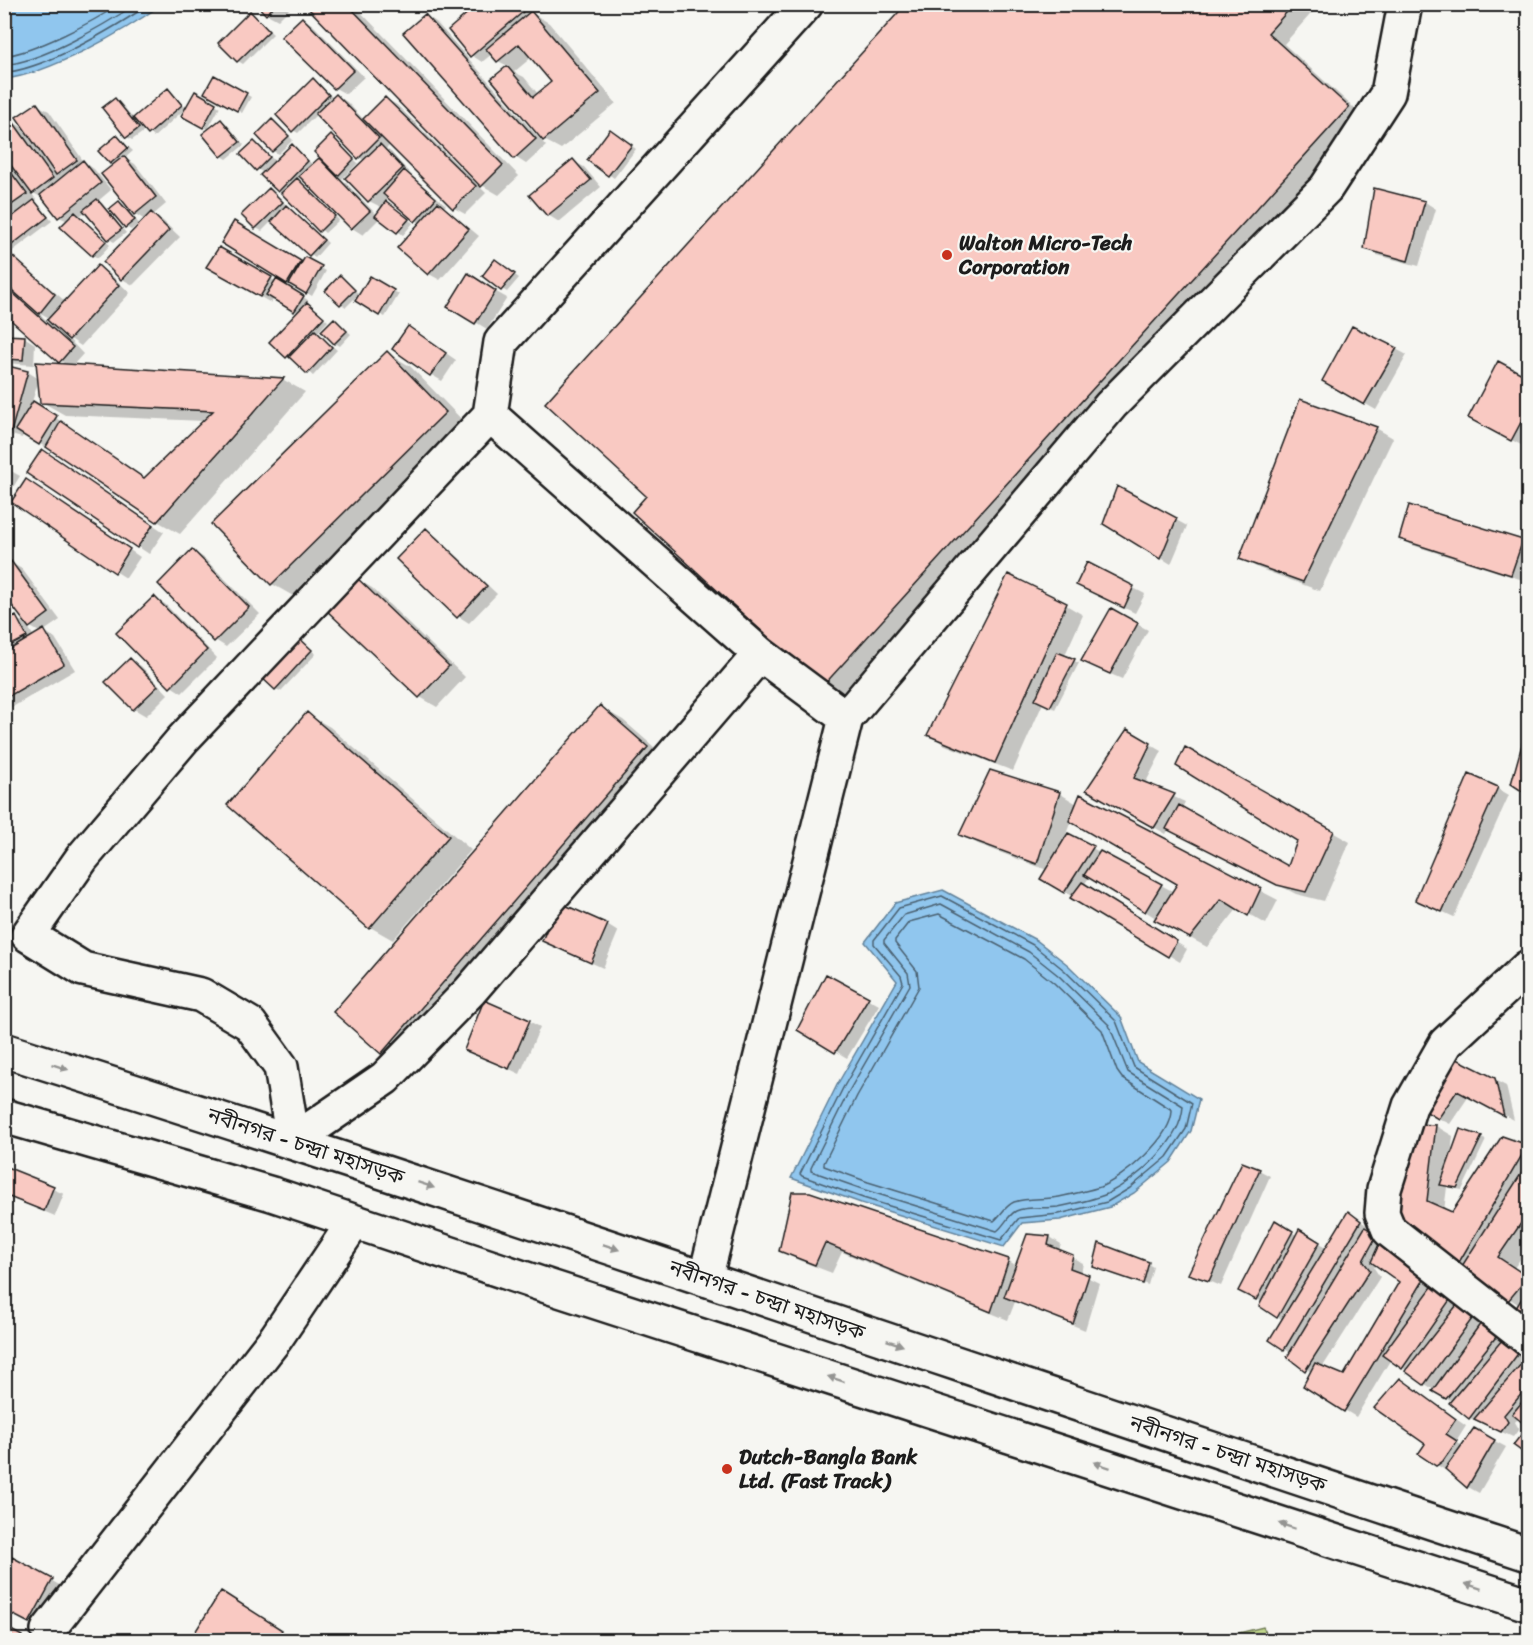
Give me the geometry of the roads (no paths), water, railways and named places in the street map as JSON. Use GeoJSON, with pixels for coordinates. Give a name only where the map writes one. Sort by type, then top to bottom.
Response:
{"type":"FeatureCollection","features":[{"type":"Feature","properties":{"kind":"main road"},"geometry":{"type":"LineString","coordinates":[[760,654],[470,991],[386,1078],[292,1141],[281,1067],[250,1024],[201,995],[83,969],[28,935],[82,858],[183,739],[490,415],[501,342],[806,4]]}},
{"type":"Feature","properties":{"kind":"main road"},"geometry":{"type":"LineString","coordinates":[[705,1279],[846,718],[1111,405],[1326,189],[1388,93],[1405,4]]}},
{"type":"Feature","properties":{"kind":"main road"},"geometry":{"type":"LineString","coordinates":[[490,415],[760,654],[846,718]]}},
{"type":"Feature","properties":{"kind":"main road"},"geometry":{"type":"LineString","coordinates":[[1528,967],[1446,1043],[1410,1106],[1384,1189],[1382,1212],[1389,1230],[1528,1339]]}},
{"type":"Feature","properties":{"kind":"main road","name":"নবীনগর - চন্দ্রা মহাসড়ক"},"geometry":{"type":"LineString","coordinates":[[4,1050],[292,1141],[1528,1554]]}},
{"type":"Feature","properties":{"kind":"main road"},"geometry":{"type":"LineString","coordinates":[[4,1116],[272,1194],[1528,1604]]}},
{"type":"Feature","properties":{"kind":"main road"},"geometry":{"type":"LineString","coordinates":[[48,1630],[276,1338],[354,1222]]}},
{"type":"Feature","properties":{"kind":"water"},"geometry":{"type":"Polygon","coordinates":[[[4,5],[161,5],[128,27],[86,50],[43,69],[5,79],[4,5]]]}},
{"type":"Feature","properties":{"kind":"water"},"geometry":{"type":"Polygon","coordinates":[[[943,890],[1036,940],[1068,965],[1121,1017],[1138,1062],[1199,1099],[1191,1131],[1171,1162],[1134,1193],[1110,1207],[1060,1220],[1022,1223],[1004,1247],[861,1203],[791,1178],[837,1085],[897,981],[865,942],[895,903],[943,890]]]}},
{"type":"Feature","properties":{"kind":"place","name":"Walton Micro-Tech Corporation"},"geometry":{"type":"Point","coordinates":[947,255]}},
{"type":"Feature","properties":{"kind":"place","name":"Dutch-Bangla Bank Ltd. (Fast Track)"},"geometry":{"type":"Point","coordinates":[727,1469]}}]}
